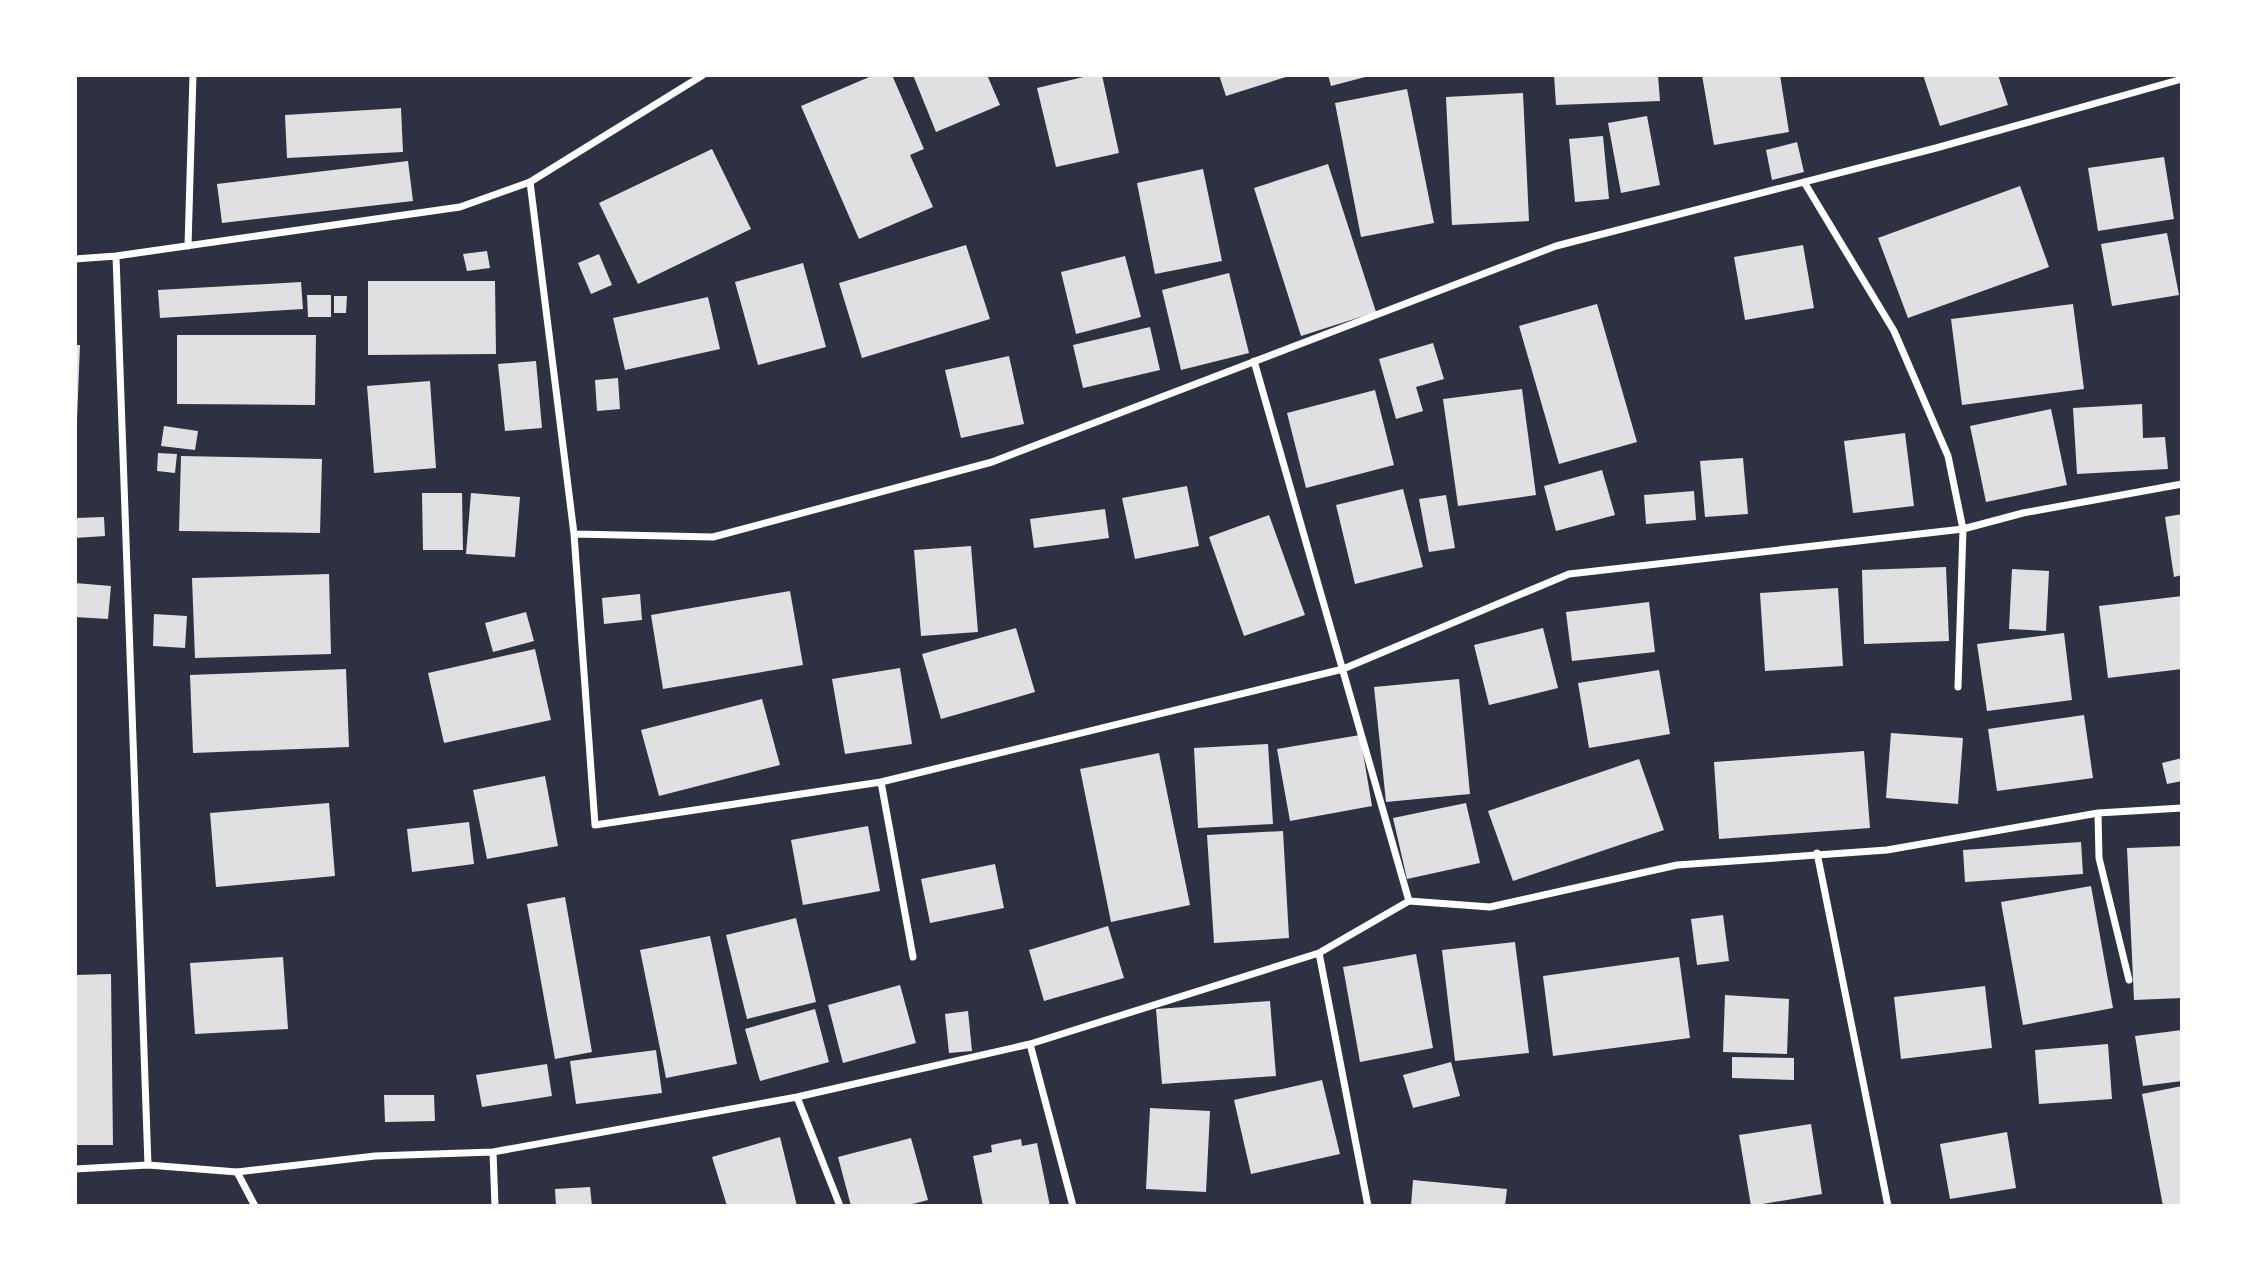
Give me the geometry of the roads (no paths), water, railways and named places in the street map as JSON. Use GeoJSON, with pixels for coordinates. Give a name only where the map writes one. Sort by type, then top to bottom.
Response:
{"type":"FeatureCollection","features":[{"type":"Feature","properties":{"kind":"street"},"geometry":{"type":"LineString","coordinates":[[188,246],[193,75]]}},
{"type":"Feature","properties":{"kind":"street"},"geometry":{"type":"LineString","coordinates":[[75,259],[116,256],[460,207],[530,182],[703,75]]}},
{"type":"Feature","properties":{"kind":"street"},"geometry":{"type":"LineString","coordinates":[[574,534],[713,537],[992,462],[1556,246],[2182,79]]}},
{"type":"Feature","properties":{"kind":"street"},"geometry":{"type":"LineString","coordinates":[[1804,181],[1894,331],[1948,456],[1964,530],[1958,688]]}},
{"type":"Feature","properties":{"kind":"street"},"geometry":{"type":"LineString","coordinates":[[530,182],[574,534],[595,825],[881,782],[1343,669],[1569,574],[1964,530],[2023,513],[2182,484]]}},
{"type":"Feature","properties":{"kind":"street"},"geometry":{"type":"LineString","coordinates":[[116,256],[148,1165]]}},
{"type":"Feature","properties":{"kind":"street"},"geometry":{"type":"LineString","coordinates":[[1254,361],[1409,901]]}},
{"type":"Feature","properties":{"kind":"street"},"geometry":{"type":"LineString","coordinates":[[881,782],[913,957]]}},
{"type":"Feature","properties":{"kind":"street"},"geometry":{"type":"LineString","coordinates":[[75,1169],[148,1165],[237,1172],[375,1156],[493,1152],[797,1097],[1030,1044],[1319,953],[1409,901],[1490,907],[1676,865],[1887,850],[2098,813],[2182,808]]}},
{"type":"Feature","properties":{"kind":"street"},"geometry":{"type":"LineString","coordinates":[[2098,813],[2098,858],[2129,980]]}},
{"type":"Feature","properties":{"kind":"street"},"geometry":{"type":"LineString","coordinates":[[1817,853],[1888,1206]]}},
{"type":"Feature","properties":{"kind":"street"},"geometry":{"type":"LineString","coordinates":[[1319,953],[1368,1206]]}},
{"type":"Feature","properties":{"kind":"street"},"geometry":{"type":"LineString","coordinates":[[1030,1044],[1073,1206]]}},
{"type":"Feature","properties":{"kind":"street"},"geometry":{"type":"LineString","coordinates":[[797,1097],[841,1206]]}},
{"type":"Feature","properties":{"kind":"street"},"geometry":{"type":"LineString","coordinates":[[493,1152],[495,1206]]}},
{"type":"Feature","properties":{"kind":"street"},"geometry":{"type":"LineString","coordinates":[[237,1172],[255,1206]]}}]}
